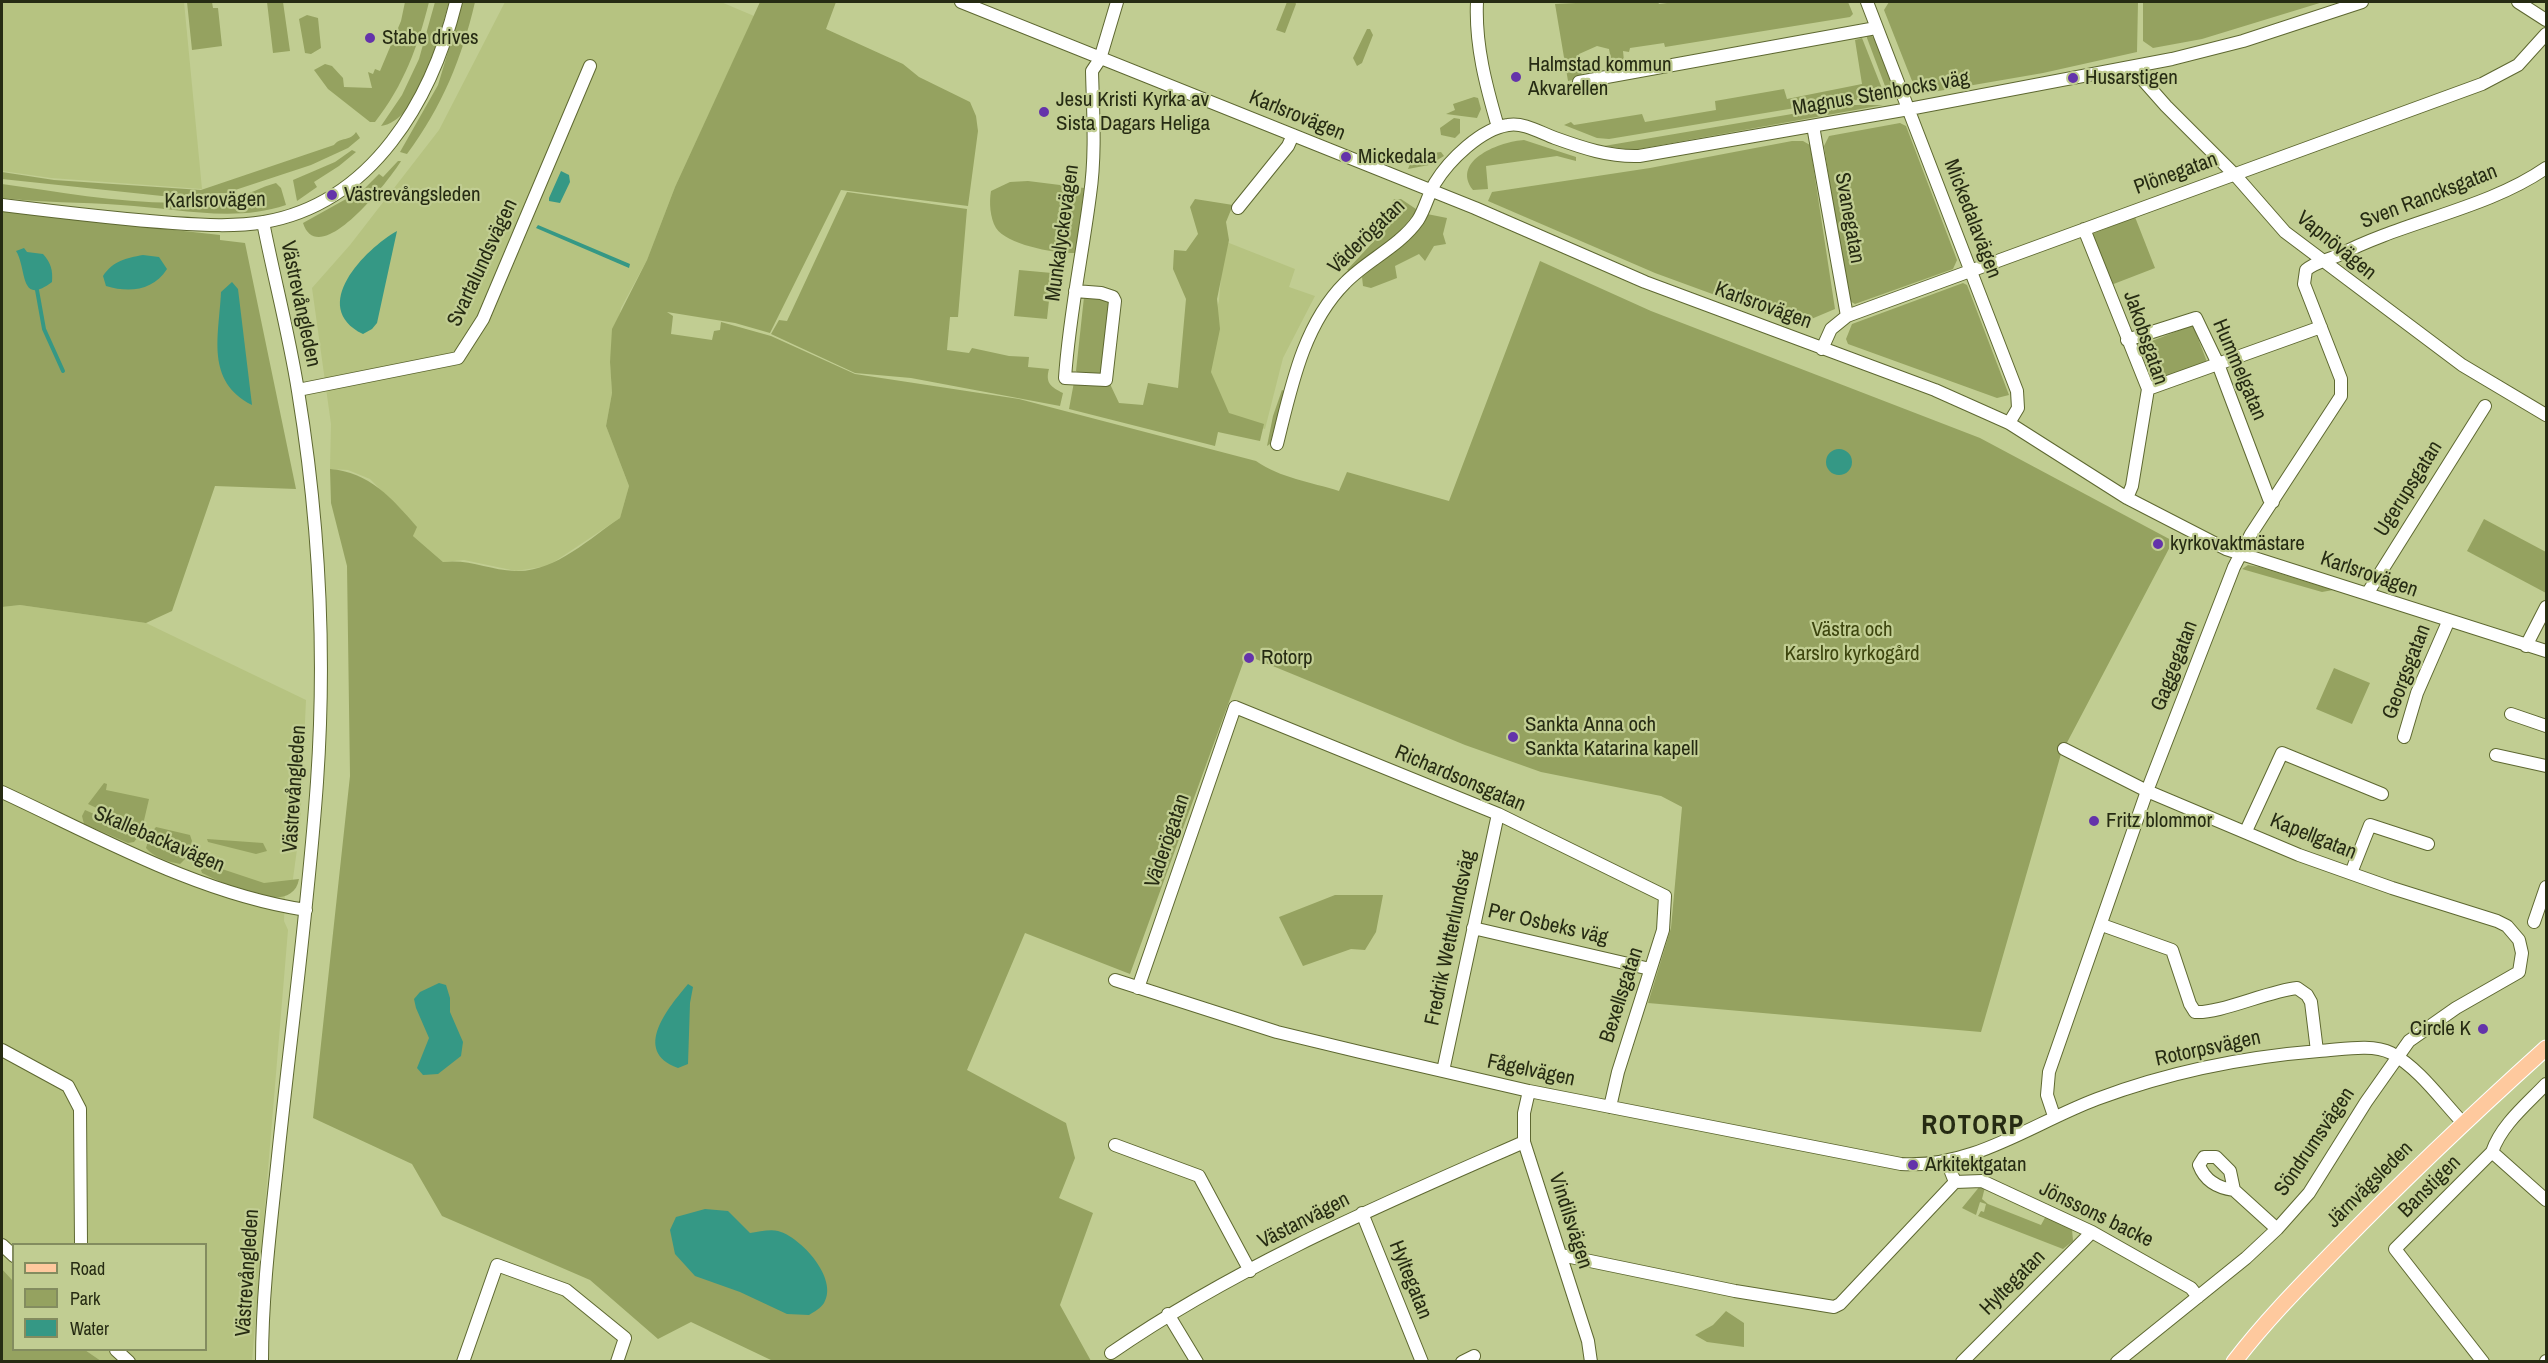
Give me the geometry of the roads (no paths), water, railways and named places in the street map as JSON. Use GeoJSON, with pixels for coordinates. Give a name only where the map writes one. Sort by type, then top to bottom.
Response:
{"type":"FeatureCollection","features":[{"type":"Feature","properties":{"kind":"main road","name":"Järnvägsleden"},"geometry":{"type":"LineString","coordinates":[[2234,1362],[2283,1302],[2463,1123],[2547,1048]]}},
{"type":"Feature","properties":{"kind":"street","name":"Karlsrovägen"},"geometry":{"type":"LineString","coordinates":[[2,204],[142,221],[233,225],[263,222],[298,212],[326,200],[359,175],[388,146],[413,114],[441,57],[456,2]]}},
{"type":"Feature","properties":{"kind":"street","name":"Karlsrovägen"},"geometry":{"type":"LineString","coordinates":[[961,2],[1431,191],[1645,282],[1935,390],[2009,423],[2169,522],[2240,554],[2448,622],[2547,651]]}},
{"type":"Feature","properties":{"kind":"street","name":"Munkalyckevägen"},"geometry":{"type":"LineString","coordinates":[[1075,291],[1113,297],[1113,323],[1106,380],[1065,378],[1075,291],[1094,158],[1092,71],[1100,59],[1116,2]]}},
{"type":"Feature","properties":{"kind":"street"},"geometry":{"type":"LineString","coordinates":[[1431,191],[1440,176],[1467,147],[1483,133],[1498,127],[1482,69],[1477,28],[1477,2]]}},
{"type":"Feature","properties":{"kind":"street","name":"Mickedalavägen"},"geometry":{"type":"LineString","coordinates":[[1867,2],[1902,99],[1909,109],[2017,391],[2018,408],[2009,423]]}},
{"type":"Feature","properties":{"kind":"street","name":"Magnus Stenbocks väg"},"geometry":{"type":"LineString","coordinates":[[1498,127],[1520,125],[1591,151],[1622,157],[1682,150],[2137,66],[2243,41],[2362,2]]}},
{"type":"Feature","properties":{"kind":"street"},"geometry":{"type":"LineString","coordinates":[[2518,2],[2547,20]]}},
{"type":"Feature","properties":{"kind":"street"},"geometry":{"type":"LineString","coordinates":[[1579,82],[1876,28]]}},
{"type":"Feature","properties":{"kind":"street","name":"Plönegatan"},"geometry":{"type":"LineString","coordinates":[[1822,349],[1831,329],[1847,316],[2482,84],[2518,65],[2547,34]]}},
{"type":"Feature","properties":{"kind":"street","name":"Svartalundsvägen"},"geometry":{"type":"LineString","coordinates":[[298,390],[458,358],[483,319],[590,66]]}},
{"type":"Feature","properties":{"kind":"street","name":"Vapnövägen"},"geometry":{"type":"LineString","coordinates":[[2137,66],[2144,80],[2166,106],[2234,174],[2285,232],[2462,365],[2547,415]]}},
{"type":"Feature","properties":{"kind":"street","name":"Svanegatan"},"geometry":{"type":"LineString","coordinates":[[1813,126],[1847,316]]}},
{"type":"Feature","properties":{"kind":"street"},"geometry":{"type":"LineString","coordinates":[[1238,208],[1288,146],[1293,135]]}},
{"type":"Feature","properties":{"kind":"street","name":"Sven Rancksgatan"},"geometry":{"type":"LineString","coordinates":[[2324,261],[2354,247],[2491,196],[2534,177],[2547,168]]}},
{"type":"Feature","properties":{"kind":"street","name":"Väderögatan"},"geometry":{"type":"LineString","coordinates":[[1277,444],[1298,364],[1313,329],[1330,300],[1346,282],[1384,253],[1417,221],[1431,191]]}},
{"type":"Feature","properties":{"kind":"street","name":"Västrevångleden"},"geometry":{"type":"LineString","coordinates":[[262,1362],[269,1242],[306,910],[317,782],[320,650],[311,497],[298,390],[263,222]]}},
{"type":"Feature","properties":{"kind":"street","name":"Jakobsgatan"},"geometry":{"type":"LineString","coordinates":[[2084,229],[2148,389],[2132,486],[2127,498]]}},
{"type":"Feature","properties":{"kind":"street","name":"Gaggegatan"},"geometry":{"type":"LineString","coordinates":[[2054,1116],[2047,1095],[2049,1072],[2147,791],[2240,554],[2341,396],[2341,379],[2304,276],[2311,266],[2324,261]]}},
{"type":"Feature","properties":{"kind":"street","name":"Hummelgatan"},"geometry":{"type":"LineString","coordinates":[[2127,340],[2196,318],[2218,364],[2269,499],[2273,502]]}},
{"type":"Feature","properties":{"kind":"street"},"geometry":{"type":"LineString","coordinates":[[2148,389],[2321,327]]}},
{"type":"Feature","properties":{"kind":"street","name":"Ugerupsgatan"},"geometry":{"type":"LineString","coordinates":[[2367,594],[2485,406]]}},
{"type":"Feature","properties":{"kind":"street"},"geometry":{"type":"LineString","coordinates":[[2526,646],[2547,607]]}},
{"type":"Feature","properties":{"kind":"street","name":"Georgsgatan"},"geometry":{"type":"LineString","coordinates":[[2404,736],[2416,693],[2448,622]]}},
{"type":"Feature","properties":{"kind":"street","name":"Väderögatan"},"geometry":{"type":"LineString","coordinates":[[1138,988],[1235,707]]}},
{"type":"Feature","properties":{"kind":"street","name":"Richardsonsgatan"},"geometry":{"type":"LineString","coordinates":[[1235,707],[1498,814],[1665,896]]}},
{"type":"Feature","properties":{"kind":"street"},"geometry":{"type":"LineString","coordinates":[[2511,714],[2547,726]]}},
{"type":"Feature","properties":{"kind":"street","name":"Kapellgatan"},"geometry":{"type":"LineString","coordinates":[[2064,749],[2147,791],[2299,855],[2507,926],[2518,940],[2522,954],[2519,972]]}},
{"type":"Feature","properties":{"kind":"street"},"geometry":{"type":"LineString","coordinates":[[2246,831],[2282,753],[2382,794]]}},
{"type":"Feature","properties":{"kind":"street"},"geometry":{"type":"LineString","coordinates":[[2496,755],[2547,766]]}},
{"type":"Feature","properties":{"kind":"street","name":"Skallebackavägen"},"geometry":{"type":"LineString","coordinates":[[2,792],[187,876],[266,903],[306,910]]}},
{"type":"Feature","properties":{"kind":"street","name":"Fredrik Wetterlundsväg"},"geometry":{"type":"LineString","coordinates":[[1443,1071],[1498,814]]}},
{"type":"Feature","properties":{"kind":"street"},"geometry":{"type":"LineString","coordinates":[[2351,873],[2370,825],[2428,844]]}},
{"type":"Feature","properties":{"kind":"street"},"geometry":{"type":"LineString","coordinates":[[2534,922],[2547,887]]}},
{"type":"Feature","properties":{"kind":"street","name":"Bexellsgatan"},"geometry":{"type":"LineString","coordinates":[[1610,1107],[1618,1072],[1663,930],[1665,896]]}},
{"type":"Feature","properties":{"kind":"street"},"geometry":{"type":"LineString","coordinates":[[2102,925],[2172,950],[2190,1004],[2195,1012],[2208,1011],[2265,994],[2296,988],[2307,995],[2311,1002],[2317,1052]]}},
{"type":"Feature","properties":{"kind":"street","name":"Per Osbeks väg"},"geometry":{"type":"LineString","coordinates":[[1473,928],[1650,969]]}},
{"type":"Feature","properties":{"kind":"street","name":"Söndrumsvägen"},"geometry":{"type":"LineString","coordinates":[[2117,1362],[2277,1229],[2309,1193],[2409,1041],[2456,1008],[2519,972]]}},
{"type":"Feature","properties":{"kind":"street","name":"Fågelvägen"},"geometry":{"type":"LineString","coordinates":[[1114,980],[1277,1032],[1529,1091],[1893,1163],[1921,1165],[1947,1162]]}},
{"type":"Feature","properties":{"kind":"street"},"geometry":{"type":"LineString","coordinates":[[2,1050],[68,1086],[80,1109],[81,1243]]}},
{"type":"Feature","properties":{"kind":"street","name":"Rotorpsvägen"},"geometry":{"type":"LineString","coordinates":[[1947,1162],[1979,1152],[2054,1116],[2170,1075],[2268,1056],[2317,1052],[2385,1050],[2408,1064],[2463,1123]]}},
{"type":"Feature","properties":{"kind":"street","name":"Banstigen"},"geometry":{"type":"LineString","coordinates":[[2482,1362],[2395,1250],[2492,1152],[2495,1143],[2516,1115],[2547,1084]]}},
{"type":"Feature","properties":{"kind":"street","name":"Vindilsvägen"},"geometry":{"type":"LineString","coordinates":[[1529,1091],[1524,1113],[1524,1142],[1588,1341],[1591,1362]]}},
{"type":"Feature","properties":{"kind":"street","name":"Västanvägen"},"geometry":{"type":"LineString","coordinates":[[1111,1353],[1168,1314],[1362,1213],[1524,1142]]}},
{"type":"Feature","properties":{"kind":"street"},"geometry":{"type":"LineString","coordinates":[[1115,1145],[1199,1176],[1250,1271]]}},
{"type":"Feature","properties":{"kind":"street"},"geometry":{"type":"LineString","coordinates":[[2492,1152],[2547,1200]]}},
{"type":"Feature","properties":{"kind":"street"},"geometry":{"type":"LineString","coordinates":[[1561,1255],[1823,1308],[1834,1307],[1840,1304],[1955,1182],[1947,1162]]}},
{"type":"Feature","properties":{"kind":"street","name":"Jönssons backe"},"geometry":{"type":"LineString","coordinates":[[1955,1182],[1982,1181],[2092,1232],[2191,1288],[2198,1297]]}},
{"type":"Feature","properties":{"kind":"street"},"geometry":{"type":"LineString","coordinates":[[2234,1190],[2277,1229]]}},
{"type":"Feature","properties":{"kind":"street","name":"Hyltegatan"},"geometry":{"type":"LineString","coordinates":[[1362,1213],[1422,1362]]}},
{"type":"Feature","properties":{"kind":"street","name":"Hyltegatan"},"geometry":{"type":"LineString","coordinates":[[1962,1362],[2092,1232]]}},
{"type":"Feature","properties":{"kind":"street"},"geometry":{"type":"LineString","coordinates":[[463,1362],[497,1265],[566,1290],[625,1338],[617,1362]]}},
{"type":"Feature","properties":{"kind":"street"},"geometry":{"type":"LineString","coordinates":[[1168,1314],[1197,1362]]}},
{"type":"Feature","properties":{"kind":"street"},"geometry":{"type":"LineString","coordinates":[[117,1351],[129,1362]]}},
{"type":"Feature","properties":{"kind":"street"},"geometry":{"type":"LineString","coordinates":[[1462,1362],[1474,1356]]}},
{"type":"Feature","properties":{"kind":"water"},"geometry":{"type":"Polygon","coordinates":[[[561,171],[569,175],[570,182],[560,203],[549,201],[549,198],[561,171]]]}},
{"type":"Feature","properties":{"kind":"water"},"geometry":{"type":"Polygon","coordinates":[[[538,225],[630,264],[629,268],[536,228],[538,225]]]}},
{"type":"Feature","properties":{"kind":"water"},"geometry":{"type":"Polygon","coordinates":[[[397,231],[377,323],[363,334],[347,323],[341,309],[341,294],[347,279],[358,264],[384,239],[397,231]]]}},
{"type":"Feature","properties":{"kind":"water"},"geometry":{"type":"Polygon","coordinates":[[[24,248],[27,252],[43,254],[50,264],[52,282],[41,289],[29,288],[26,282],[16,251],[24,248]]]}},
{"type":"Feature","properties":{"kind":"water"},"geometry":{"type":"Polygon","coordinates":[[[143,255],[159,257],[167,269],[155,282],[132,289],[106,286],[103,276],[111,267],[126,259],[143,255]]]}},
{"type":"Feature","properties":{"kind":"water"},"geometry":{"type":"Polygon","coordinates":[[[232,282],[238,289],[252,405],[237,395],[227,383],[218,356],[221,292],[232,282]]]}},
{"type":"Feature","properties":{"kind":"water"},"geometry":{"type":"Polygon","coordinates":[[[1839,449],[1848,453],[1852,462],[1848,471],[1839,475],[1830,471],[1826,462],[1830,453],[1839,449]]]}},
{"type":"Feature","properties":{"kind":"water"},"geometry":{"type":"Polygon","coordinates":[[[439,983],[446,985],[450,998],[450,1012],[463,1042],[461,1056],[438,1074],[423,1075],[417,1068],[429,1038],[414,999],[420,992],[439,983]]]}},
{"type":"Feature","properties":{"kind":"water"},"geometry":{"type":"Polygon","coordinates":[[[688,984],[693,987],[690,1003],[688,1064],[678,1068],[664,1060],[657,1051],[656,1040],[658,1028],[664,1016],[688,984]]]}},
{"type":"Feature","properties":{"kind":"water"},"geometry":{"type":"Polygon","coordinates":[[[705,1209],[728,1211],[750,1233],[778,1231],[797,1241],[807,1250],[822,1271],[827,1293],[823,1305],[809,1315],[787,1314],[740,1292],[695,1276],[675,1254],[670,1230],[676,1217],[705,1209]]]}},
{"type":"Feature","properties":{"kind":"waterway"},"geometry":{"type":"LineString","coordinates":[[37,290],[44,329],[63,371]]}},
{"type":"Feature","properties":{"kind":"place","name":"Stabe drives"},"geometry":{"type":"Point","coordinates":[370,38]}},
{"type":"Feature","properties":{"kind":"place","name":"Halmstad kommun Akvarellen"},"geometry":{"type":"Point","coordinates":[1516,77]}},
{"type":"Feature","properties":{"kind":"place","name":"Husarstigen"},"geometry":{"type":"Point","coordinates":[2073,78]}},
{"type":"Feature","properties":{"kind":"place","name":"Jesu Kristi Kyrka av Sista Dagars Heliga"},"geometry":{"type":"Point","coordinates":[1044,112]}},
{"type":"Feature","properties":{"kind":"place","name":"Mickedala"},"geometry":{"type":"Point","coordinates":[1346,157]}},
{"type":"Feature","properties":{"kind":"place","name":"Västrevångsleden"},"geometry":{"type":"Point","coordinates":[332,195]}},
{"type":"Feature","properties":{"kind":"place","name":"kyrkovaktmästare"},"geometry":{"type":"Point","coordinates":[2158,544]}},
{"type":"Feature","properties":{"kind":"place","name":"Rotorp"},"geometry":{"type":"Point","coordinates":[1249,658]}},
{"type":"Feature","properties":{"kind":"place","name":"Sankta Anna och Sankta Katarina kapell"},"geometry":{"type":"Point","coordinates":[1513,737]}},
{"type":"Feature","properties":{"kind":"place","name":"Fritz blommor"},"geometry":{"type":"Point","coordinates":[2094,821]}},
{"type":"Feature","properties":{"kind":"place","name":"Circle K"},"geometry":{"type":"Point","coordinates":[2483,1029]}},
{"type":"Feature","properties":{"kind":"place","name":"Arkitektgatan"},"geometry":{"type":"Point","coordinates":[1913,1165]}},
{"type":"Feature","properties":{"kind":"district","name":"ROTORP"},"geometry":{"type":"Point","coordinates":[1973,1127]}},
{"type":"Feature","properties":{"kind":"park label","name":"Västra och Karslro kyrkogård"},"geometry":{"type":"Point","coordinates":[1852,642]}}]}
